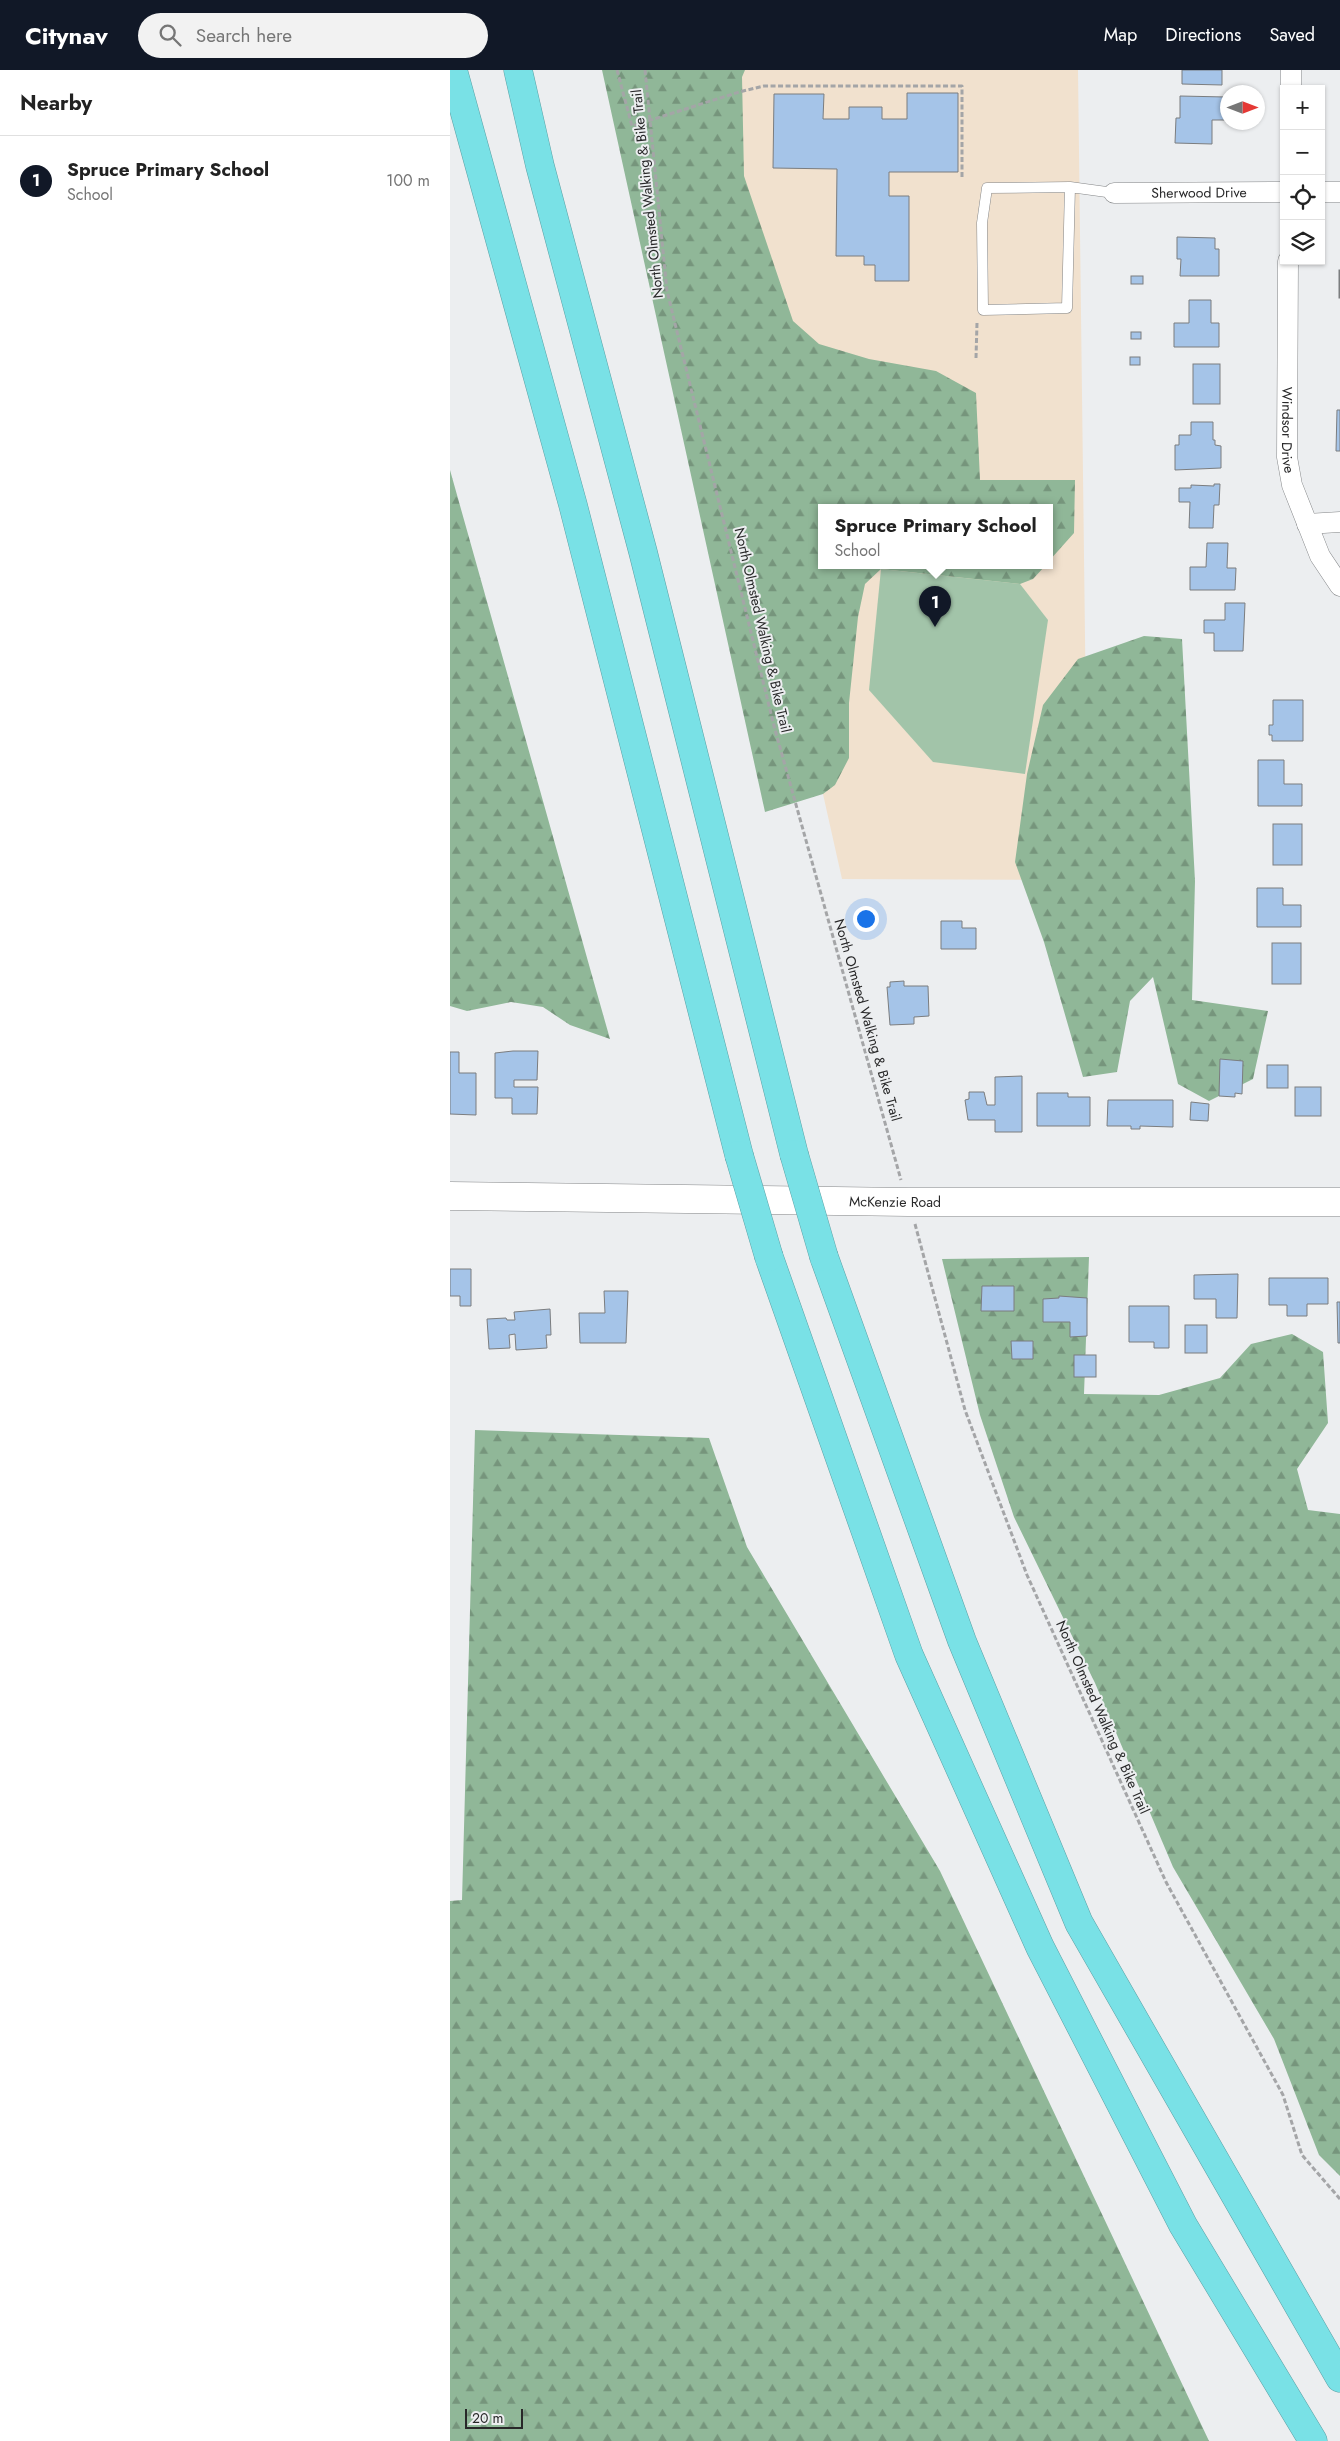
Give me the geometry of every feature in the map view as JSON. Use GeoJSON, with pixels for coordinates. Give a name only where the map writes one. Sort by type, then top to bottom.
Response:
{"type":"FeatureCollection","features":[{"type":"Feature","properties":{"kind":"highway"},"geometry":{"type":"LineString","coordinates":[[453,70],[573,505],[739,1154],[769,1257],[909,1655],[1040,1947],[1183,2225],[1313,2441]]}},
{"type":"Feature","properties":{"kind":"highway"},"geometry":{"type":"LineString","coordinates":[[518,70],[540,166],[628,495],[794,1154],[824,1257],[962,1641],[1079,1923],[1340,2378]]}},
{"type":"Feature","properties":{"kind":"highway"},"geometry":{"type":"LineString","coordinates":[[523,70],[527,106]]}},
{"type":"Feature","properties":{"kind":"street"},"geometry":{"type":"LineString","coordinates":[[1291,70],[1291,85]]}},
{"type":"Feature","properties":{"kind":"street","name":"Sherwood Drive"},"geometry":{"type":"LineString","coordinates":[[1114,193],[1280,192]]}},
{"type":"Feature","properties":{"kind":"street"},"geometry":{"type":"LineString","coordinates":[[1325,192],[1340,192]]}},
{"type":"Feature","properties":{"kind":"street","name":"Windsor Drive"},"geometry":{"type":"LineString","coordinates":[[1288,265],[1287,457],[1292,485],[1320,556],[1340,586]]}},
{"type":"Feature","properties":{"kind":"street"},"geometry":{"type":"LineString","coordinates":[[1308,524],[1340,522]]}},
{"type":"Feature","properties":{"kind":"street","name":"McKenzie Road"},"geometry":{"type":"LineString","coordinates":[[450,1196],[888,1202],[1340,1202]]}},
{"type":"Feature","properties":{"kind":"lane"},"geometry":{"type":"LineString","coordinates":[[1070,187],[1067,308],[983,310],[982,223],[987,188],[1070,187],[1114,193]]}},
{"type":"Feature","properties":{"kind":"path"},"geometry":{"type":"LineString","coordinates":[[617,70],[632,126],[739,92],[764,86],[962,86],[962,177]]}},
{"type":"Feature","properties":{"kind":"path","name":"North Olmsted Walking & Bike Trail"},"geometry":{"type":"LineString","coordinates":[[645,70],[668,291],[774,726],[902,1186]]}},
{"type":"Feature","properties":{"kind":"path","name":"North Olmsted Walking & Bike Trail"},"geometry":{"type":"LineString","coordinates":[[912,1214],[968,1417],[1027,1575],[1166,1882],[1283,2095],[1302,2155],[1340,2199]]}},
{"type":"Feature","properties":{"kind":"shaded area"},"geometry":{"type":"Polygon","coordinates":[[[693,70],[1078,70],[1088,880],[842,879],[748,459],[693,70]]]}},
{"type":"Feature","properties":{"kind":"green space"},"geometry":{"type":"Polygon","coordinates":[[[602,70],[745,70],[742,77],[744,176],[793,321],[819,344],[869,359],[936,371],[976,393],[980,480],[1075,480],[1074,533],[1053,557],[1053,504],[818,504],[818,569],[881,569],[865,584],[858,617],[849,703],[849,758],[835,785],[823,794],[765,812],[602,70]]]}},
{"type":"Feature","properties":{"kind":"green space"},"geometry":{"type":"Polygon","coordinates":[[[450,470],[610,1039],[570,1025],[543,1007],[511,1002],[467,1011],[450,1006],[450,470]]]}},
{"type":"Feature","properties":{"kind":"green space"},"geometry":{"type":"Polygon","coordinates":[[[881,569],[1020,584],[1048,620],[1025,774],[933,762],[869,690],[881,569]]]}},
{"type":"Feature","properties":{"kind":"green space"},"geometry":{"type":"Polygon","coordinates":[[[881,569],[1042,569],[1033,579],[1020,584],[881,569]]]}},
{"type":"Feature","properties":{"kind":"green space"},"geometry":{"type":"Polygon","coordinates":[[[1144,636],[1182,639],[1195,881],[1192,1000],[1268,1011],[1253,1079],[1209,1101],[1178,1084],[1153,977],[1130,1001],[1117,1072],[1083,1077],[1044,942],[1015,862],[1027,774],[1043,705],[1078,659],[1144,636]]]}},
{"type":"Feature","properties":{"kind":"green space"},"geometry":{"type":"Polygon","coordinates":[[[1089,1257],[1084,1394],[1159,1395],[1220,1378],[1251,1344],[1292,1334],[1323,1352],[1328,1423],[1297,1469],[1308,1510],[1340,1514],[1340,2176],[1319,2155],[1274,2039],[1173,1867],[1095,1683],[1014,1517],[980,1415],[942,1259],[1089,1257]]]}},
{"type":"Feature","properties":{"kind":"green space"},"geometry":{"type":"Polygon","coordinates":[[[475,1430],[709,1438],[747,1547],[940,1871],[1209,2441],[450,2441],[450,1901],[462,1900],[475,1430]]]}},
{"type":"Feature","properties":{"kind":"building"},"geometry":{"type":"Polygon","coordinates":[[[1182,70],[1222,70],[1222,85],[1182,84],[1182,70]]]}},
{"type":"Feature","properties":{"kind":"building"},"geometry":{"type":"Polygon","coordinates":[[[907,93],[958,93],[958,172],[889,172],[889,196],[909,196],[909,281],[875,281],[875,265],[864,265],[864,256],[836,256],[837,169],[773,168],[774,94],[824,94],[823,119],[849,119],[849,107],[882,107],[882,119],[907,119],[907,93]]]}},
{"type":"Feature","properties":{"kind":"building"},"geometry":{"type":"Polygon","coordinates":[[[1180,96],[1220,97],[1220,120],[1212,120],[1212,144],[1175,143],[1176,118],[1180,118],[1180,96]]]}},
{"type":"Feature","properties":{"kind":"building"},"geometry":{"type":"Polygon","coordinates":[[[1177,237],[1215,238],[1215,249],[1219,249],[1219,276],[1180,276],[1181,259],[1177,259],[1177,237]]]}},
{"type":"Feature","properties":{"kind":"building"},"geometry":{"type":"Polygon","coordinates":[[[1340,270],[1340,298],[1339,298],[1340,270]]]}},
{"type":"Feature","properties":{"kind":"building"},"geometry":{"type":"Polygon","coordinates":[[[1131,276],[1143,276],[1143,284],[1131,284],[1131,276]]]}},
{"type":"Feature","properties":{"kind":"building"},"geometry":{"type":"Polygon","coordinates":[[[1189,300],[1211,300],[1211,323],[1219,323],[1219,347],[1174,347],[1174,323],[1189,323],[1189,300]]]}},
{"type":"Feature","properties":{"kind":"building"},"geometry":{"type":"Polygon","coordinates":[[[1131,332],[1141,332],[1141,339],[1131,339],[1131,332]]]}},
{"type":"Feature","properties":{"kind":"building"},"geometry":{"type":"Polygon","coordinates":[[[1130,357],[1140,357],[1140,365],[1130,365],[1130,357]]]}},
{"type":"Feature","properties":{"kind":"building"},"geometry":{"type":"Polygon","coordinates":[[[1193,364],[1220,364],[1220,404],[1193,404],[1193,364]]]}},
{"type":"Feature","properties":{"kind":"building"},"geometry":{"type":"Polygon","coordinates":[[[1337,410],[1340,410],[1340,451],[1336,451],[1337,410]]]}},
{"type":"Feature","properties":{"kind":"building"},"geometry":{"type":"Polygon","coordinates":[[[1191,422],[1213,422],[1213,440],[1215,440],[1215,445],[1221,446],[1221,468],[1175,470],[1175,445],[1179,445],[1179,435],[1191,435],[1191,422]]]}},
{"type":"Feature","properties":{"kind":"building"},"geometry":{"type":"Polygon","coordinates":[[[1214,484],[1220,484],[1219,505],[1214,505],[1213,528],[1189,528],[1190,502],[1179,502],[1179,488],[1191,488],[1191,485],[1214,486],[1214,484]]]}},
{"type":"Feature","properties":{"kind":"building"},"geometry":{"type":"Polygon","coordinates":[[[1207,543],[1228,543],[1227,568],[1236,568],[1235,590],[1190,590],[1190,567],[1206,567],[1207,543]]]}},
{"type":"Feature","properties":{"kind":"building"},"geometry":{"type":"Polygon","coordinates":[[[1225,603],[1245,603],[1243,651],[1214,651],[1214,633],[1204,633],[1204,620],[1225,620],[1225,603]]]}},
{"type":"Feature","properties":{"kind":"building"},"geometry":{"type":"Polygon","coordinates":[[[1273,700],[1303,700],[1303,741],[1272,741],[1272,735],[1269,735],[1269,725],[1273,725],[1273,700]]]}},
{"type":"Feature","properties":{"kind":"building"},"geometry":{"type":"Polygon","coordinates":[[[1258,760],[1284,760],[1284,784],[1302,784],[1302,806],[1258,806],[1258,760]]]}},
{"type":"Feature","properties":{"kind":"building"},"geometry":{"type":"Polygon","coordinates":[[[1273,824],[1302,824],[1302,865],[1273,865],[1273,824]]]}},
{"type":"Feature","properties":{"kind":"building"},"geometry":{"type":"Polygon","coordinates":[[[1257,888],[1283,888],[1283,905],[1301,905],[1301,927],[1257,927],[1257,888]]]}},
{"type":"Feature","properties":{"kind":"building"},"geometry":{"type":"Polygon","coordinates":[[[941,921],[962,921],[962,928],[976,928],[976,949],[941,949],[941,921]]]}},
{"type":"Feature","properties":{"kind":"building"},"geometry":{"type":"Polygon","coordinates":[[[1272,943],[1301,943],[1301,984],[1272,984],[1272,943]]]}},
{"type":"Feature","properties":{"kind":"building"},"geometry":{"type":"Polygon","coordinates":[[[904,981],[904,986],[928,986],[929,1016],[914,1017],[914,1024],[890,1025],[887,987],[890,987],[890,982],[904,981]]]}},
{"type":"Feature","properties":{"kind":"building"},"geometry":{"type":"Polygon","coordinates":[[[538,1051],[537,1080],[514,1080],[514,1087],[538,1087],[537,1114],[512,1114],[512,1098],[495,1098],[495,1053],[538,1051]]]}},
{"type":"Feature","properties":{"kind":"building"},"geometry":{"type":"Polygon","coordinates":[[[450,1052],[459,1052],[459,1073],[476,1073],[476,1115],[450,1114],[450,1052]]]}},
{"type":"Feature","properties":{"kind":"building"},"geometry":{"type":"Polygon","coordinates":[[[1220,1059],[1243,1061],[1242,1094],[1235,1093],[1235,1097],[1219,1096],[1220,1059]]]}},
{"type":"Feature","properties":{"kind":"building"},"geometry":{"type":"Polygon","coordinates":[[[1267,1065],[1288,1065],[1288,1088],[1267,1088],[1267,1065]]]}},
{"type":"Feature","properties":{"kind":"building"},"geometry":{"type":"Polygon","coordinates":[[[1022,1076],[1022,1132],[995,1132],[995,1120],[968,1120],[965,1100],[969,1099],[969,1092],[984,1092],[987,1105],[995,1105],[995,1077],[1022,1076]]]}},
{"type":"Feature","properties":{"kind":"building"},"geometry":{"type":"Polygon","coordinates":[[[1295,1087],[1321,1087],[1321,1116],[1295,1116],[1295,1087]]]}},
{"type":"Feature","properties":{"kind":"building"},"geometry":{"type":"Polygon","coordinates":[[[1037,1093],[1068,1093],[1068,1097],[1090,1097],[1090,1126],[1037,1126],[1037,1093]]]}},
{"type":"Feature","properties":{"kind":"building"},"geometry":{"type":"Polygon","coordinates":[[[1108,1100],[1173,1100],[1173,1127],[1140,1126],[1140,1129],[1131,1129],[1131,1126],[1107,1126],[1108,1100]]]}},
{"type":"Feature","properties":{"kind":"building"},"geometry":{"type":"Polygon","coordinates":[[[1191,1102],[1209,1104],[1208,1121],[1190,1120],[1191,1102]]]}},
{"type":"Feature","properties":{"kind":"building"},"geometry":{"type":"Polygon","coordinates":[[[450,1269],[471,1269],[471,1306],[460,1306],[460,1296],[450,1296],[450,1269]]]}},
{"type":"Feature","properties":{"kind":"building"},"geometry":{"type":"Polygon","coordinates":[[[1238,1274],[1237,1318],[1216,1318],[1216,1299],[1194,1299],[1194,1275],[1238,1274]]]}},
{"type":"Feature","properties":{"kind":"building"},"geometry":{"type":"Polygon","coordinates":[[[1269,1278],[1328,1278],[1328,1304],[1307,1304],[1307,1316],[1287,1316],[1287,1305],[1269,1305],[1269,1278]]]}},
{"type":"Feature","properties":{"kind":"building"},"geometry":{"type":"Polygon","coordinates":[[[982,1286],[1014,1286],[1014,1311],[981,1311],[982,1286]]]}},
{"type":"Feature","properties":{"kind":"building"},"geometry":{"type":"Polygon","coordinates":[[[604,1291],[628,1291],[626,1343],[580,1343],[579,1313],[605,1313],[604,1291]]]}},
{"type":"Feature","properties":{"kind":"building"},"geometry":{"type":"Polygon","coordinates":[[[1059,1296],[1087,1298],[1087,1336],[1070,1337],[1070,1322],[1043,1322],[1043,1299],[1059,1298],[1059,1296]]]}},
{"type":"Feature","properties":{"kind":"building"},"geometry":{"type":"Polygon","coordinates":[[[1337,1302],[1340,1302],[1340,1343],[1338,1343],[1337,1302]]]}},
{"type":"Feature","properties":{"kind":"building"},"geometry":{"type":"Polygon","coordinates":[[[1129,1306],[1169,1306],[1169,1348],[1154,1348],[1154,1342],[1129,1342],[1129,1306]]]}},
{"type":"Feature","properties":{"kind":"building"},"geometry":{"type":"Polygon","coordinates":[[[550,1309],[551,1335],[546,1335],[547,1348],[516,1350],[515,1334],[509,1335],[510,1348],[489,1349],[487,1319],[506,1318],[507,1320],[515,1320],[514,1312],[550,1309]]]}},
{"type":"Feature","properties":{"kind":"building"},"geometry":{"type":"Polygon","coordinates":[[[1185,1325],[1207,1325],[1207,1353],[1185,1353],[1185,1325]]]}},
{"type":"Feature","properties":{"kind":"building"},"geometry":{"type":"Polygon","coordinates":[[[1011,1341],[1033,1341],[1033,1359],[1012,1359],[1011,1341]]]}},
{"type":"Feature","properties":{"kind":"building"},"geometry":{"type":"Polygon","coordinates":[[[1074,1355],[1096,1355],[1096,1377],[1074,1377],[1074,1355]]]}},
{"type":"Feature","properties":{"kind":"place","name":"Spruce Primary School"},"geometry":{"type":"Point","coordinates":[935,627]}}]}
